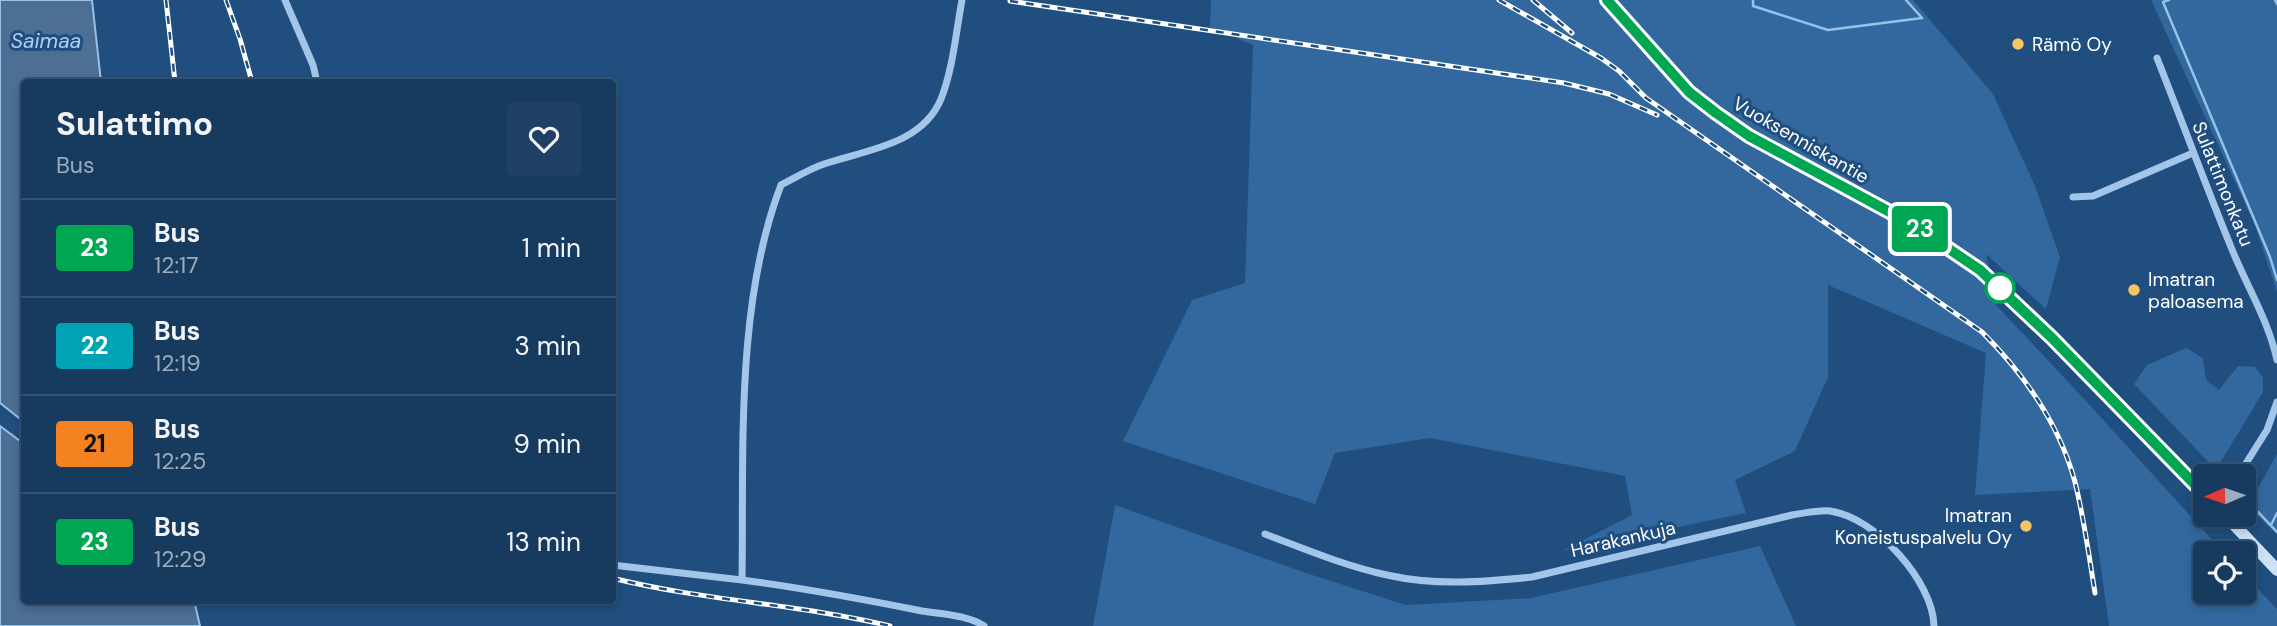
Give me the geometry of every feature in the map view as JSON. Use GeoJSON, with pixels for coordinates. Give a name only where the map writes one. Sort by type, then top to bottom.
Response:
{"type":"FeatureCollection","features":[{"type":"Feature","properties":{"kind":"street"},"geometry":{"type":"LineString","coordinates":[[285,0],[316,79]]}},
{"type":"Feature","properties":{"kind":"street"},"geometry":{"type":"LineString","coordinates":[[742,580],[744,384],[749,325],[768,218],[780,185],[820,165],[894,142],[921,128],[933,114],[944,89],[962,0]]}},
{"type":"Feature","properties":{"kind":"street","name":"Vuoksenniskantie"},"geometry":{"type":"LineString","coordinates":[[1607,0],[1689,92],[1716,113],[1749,136],[1912,224],[1980,270],[2052,338],[2193,483]]}},
{"type":"Feature","properties":{"kind":"street","name":"Sulattimonkatu"},"geometry":{"type":"LineString","coordinates":[[2157,58],[2232,251],[2255,296],[2273,341],[2277,360]]}},
{"type":"Feature","properties":{"kind":"street"},"geometry":{"type":"LineString","coordinates":[[2073,197],[2093,196],[2193,153]]}},
{"type":"Feature","properties":{"kind":"street"},"geometry":{"type":"LineString","coordinates":[[2246,464],[2267,430],[2277,402]]}},
{"type":"Feature","properties":{"kind":"street","name":"Harakankuja"},"geometry":{"type":"LineString","coordinates":[[1265,534],[1389,576],[1431,581],[1490,581],[1532,577],[1793,515],[1830,511],[1851,517],[1867,526],[1903,559],[1926,596],[1934,626]]}},
{"type":"Feature","properties":{"kind":"street"},"geometry":{"type":"LineString","coordinates":[[2236,527],[2277,570]]}},
{"type":"Feature","properties":{"kind":"street"},"geometry":{"type":"LineString","coordinates":[[616,565],[811,590],[978,621],[984,626]]}},
{"type":"Feature","properties":{"kind":"shaded area"},"geometry":{"type":"Polygon","coordinates":[[[1211,0],[1913,0],[1993,94],[2035,186],[2060,257],[2046,309],[1986,254],[1996,305],[2193,519],[2193,527],[2200,527],[2213,541],[2193,541],[2193,604],[2256,604],[2256,587],[2277,609],[2277,626],[2109,626],[2090,489],[1975,495],[1986,353],[1828,285],[1828,377],[1795,451],[1735,480],[1746,513],[1562,551],[1632,515],[1625,476],[1430,438],[1335,453],[1315,504],[1123,441],[1192,300],[1245,283],[1253,45],[1210,27],[1211,0]]]}},
{"type":"Feature","properties":{"kind":"shaded area"},"geometry":{"type":"Polygon","coordinates":[[[2151,0],[2277,0],[2277,292],[2255,225],[2151,0]]]}},
{"type":"Feature","properties":{"kind":"shaded area"},"geometry":{"type":"Polygon","coordinates":[[[2186,348],[2203,358],[2206,380],[2219,390],[2238,366],[2255,367],[2263,377],[2263,392],[2220,464],[2210,464],[2134,384],[2147,365],[2186,348]]]}},
{"type":"Feature","properties":{"kind":"shaded area"},"geometry":{"type":"Polygon","coordinates":[[[2277,454],[2277,535],[2256,514],[2256,492],[2277,454]]]}},
{"type":"Feature","properties":{"kind":"shaded area"},"geometry":{"type":"Polygon","coordinates":[[[1115,505],[1303,572],[1406,605],[1531,598],[1760,546],[1796,626],[1093,626],[1115,505]]]}},
{"type":"Feature","properties":{"kind":"water","name":"Saimaa"},"geometry":{"type":"Polygon","coordinates":[[[0,0],[92,0],[101,79],[21,79],[21,420],[0,403],[0,0]]]}},
{"type":"Feature","properties":{"kind":"water"},"geometry":{"type":"Polygon","coordinates":[[[0,426],[21,442],[21,604],[195,604],[200,626],[0,626],[0,426]]]}},
{"type":"Feature","properties":{"kind":"waterway"},"geometry":{"type":"LineString","coordinates":[[1753,0],[1753,6],[1828,30],[1922,18]]}},
{"type":"Feature","properties":{"kind":"waterway"},"geometry":{"type":"LineString","coordinates":[[1906,0],[1922,18]]}},
{"type":"Feature","properties":{"kind":"waterway"},"geometry":{"type":"LineString","coordinates":[[2169,0],[2163,2],[2270,257],[2277,280]]}},
{"type":"Feature","properties":{"kind":"waterway"},"geometry":{"type":"LineString","coordinates":[[2275,0],[2277,4]]}},
{"type":"Feature","properties":{"kind":"waterway"},"geometry":{"type":"LineString","coordinates":[[2256,510],[2277,532]]}},
{"type":"Feature","properties":{"kind":"waterway"},"geometry":{"type":"LineString","coordinates":[[2271,525],[2277,513]]}},
{"type":"Feature","properties":{"kind":"railway"},"geometry":{"type":"LineString","coordinates":[[166,0],[175,79]]}},
{"type":"Feature","properties":{"kind":"railway"},"geometry":{"type":"LineString","coordinates":[[226,0],[251,79]]}},
{"type":"Feature","properties":{"kind":"railway"},"geometry":{"type":"LineString","coordinates":[[1499,0],[1601,58],[1619,71],[1646,98],[1982,332],[2026,382],[2060,440],[2075,482],[2095,593]]}},
{"type":"Feature","properties":{"kind":"railway"},"geometry":{"type":"LineString","coordinates":[[1533,0],[1572,33]]}},
{"type":"Feature","properties":{"kind":"railway"},"geometry":{"type":"LineString","coordinates":[[1010,1],[1564,83],[1609,94],[1657,115]]}},
{"type":"Feature","properties":{"kind":"railway"},"geometry":{"type":"LineString","coordinates":[[616,579],[681,592],[821,612],[890,626]]}},
{"type":"Feature","properties":{"kind":"bus line","name":"23"},"geometry":{"type":"LineString","coordinates":[[1607,0],[1689,92],[1716,113],[1749,136],[1912,224],[1980,270],[2017,303],[2193,483]]}},
{"type":"Feature","properties":{"kind":"place","name":"Rämö Oy"},"geometry":{"type":"Point","coordinates":[2018,44]}},
{"type":"Feature","properties":{"kind":"place","name":"Imatran paloasema"},"geometry":{"type":"Point","coordinates":[2134,290]}},
{"type":"Feature","properties":{"kind":"place","name":"Imatran Koneistuspalvelu Oy"},"geometry":{"type":"Point","coordinates":[2026,526]}}]}
